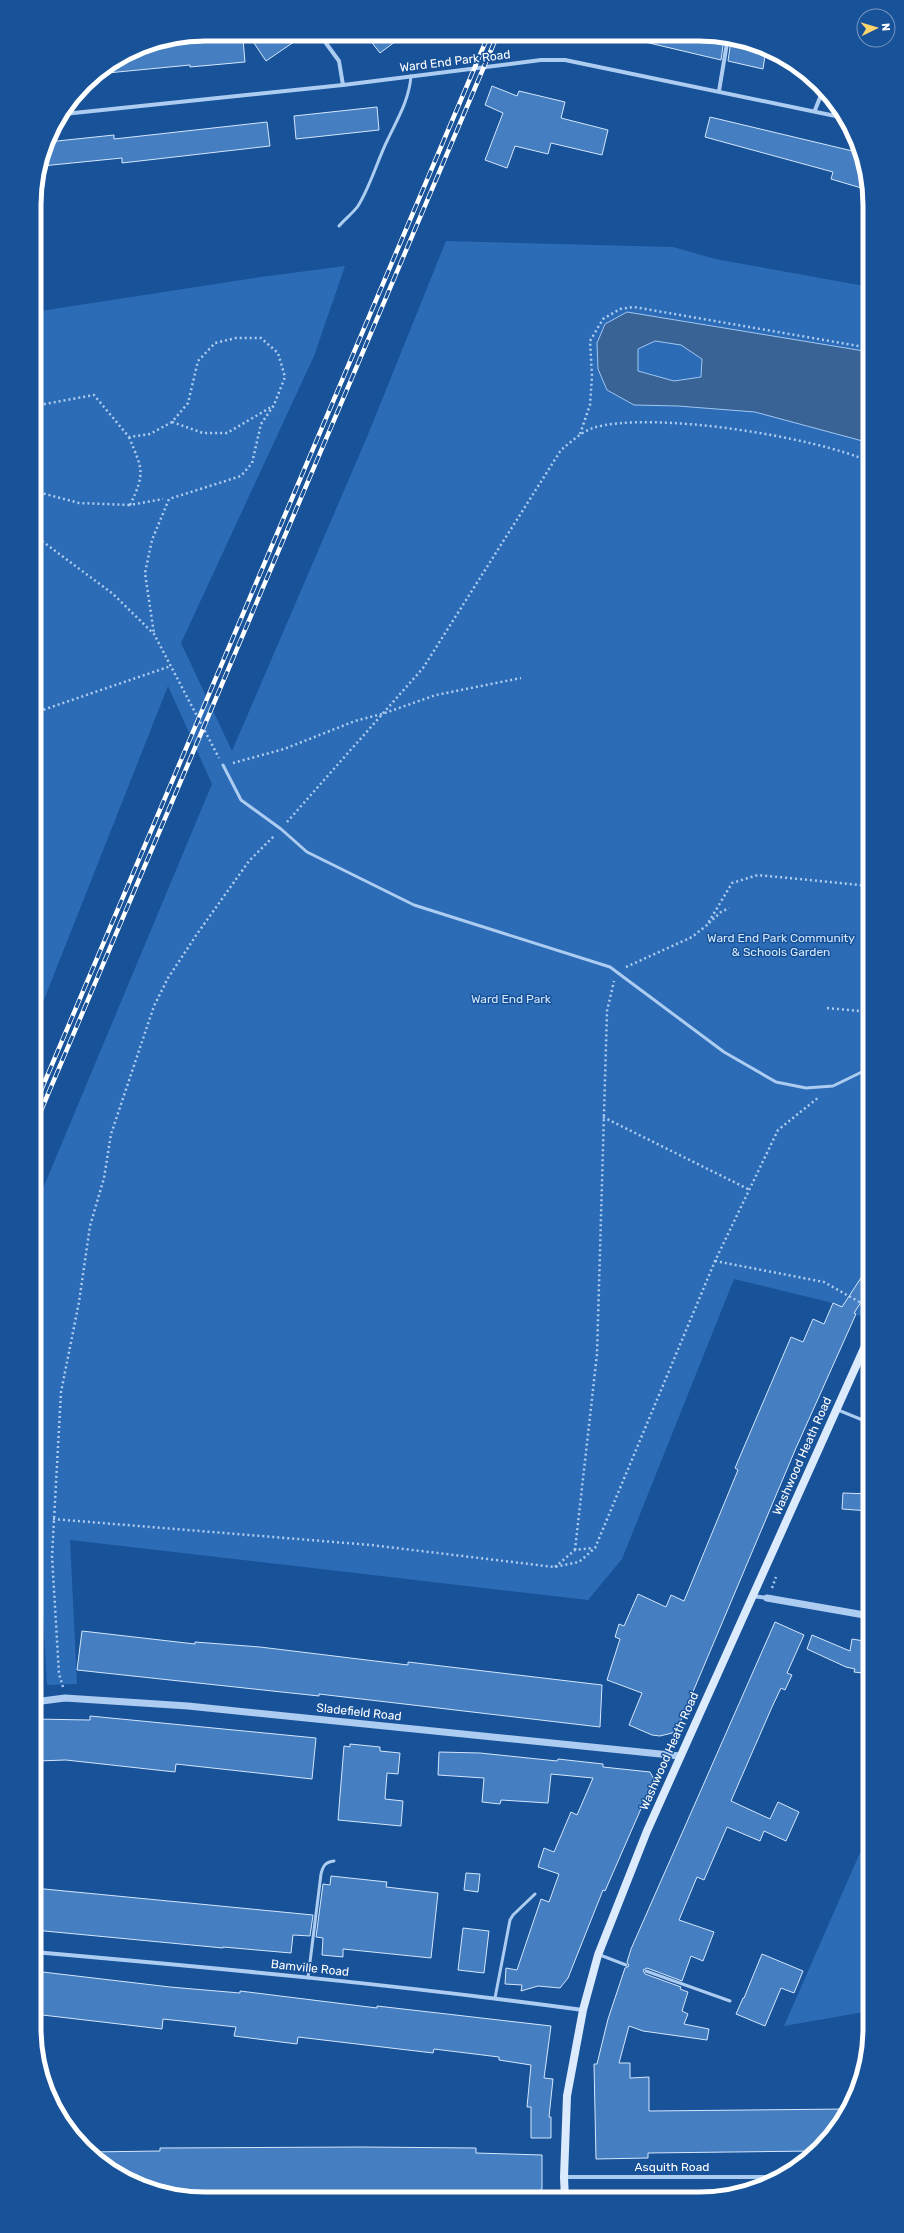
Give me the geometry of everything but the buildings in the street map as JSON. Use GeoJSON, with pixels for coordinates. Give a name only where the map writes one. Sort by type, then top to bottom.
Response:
{"type":"FeatureCollection","features":[{"type":"Feature","properties":{"kind":"main road","name":"Washwood Heath Road"},"geometry":{"type":"LineString","coordinates":[[565,2192],[564,2177],[568,2096],[583,2010],[598,1954],[647,1831],[863,1350]]}},
{"type":"Feature","properties":{"kind":"street"},"geometry":{"type":"LineString","coordinates":[[324,41],[339,61],[343,85]]}},
{"type":"Feature","properties":{"kind":"street"},"geometry":{"type":"LineString","coordinates":[[719,91],[727,43]]}},
{"type":"Feature","properties":{"kind":"street","name":"Ward End Park Road"},"geometry":{"type":"LineString","coordinates":[[69,113],[343,85],[541,60],[565,60],[816,110],[836,116]]}},
{"type":"Feature","properties":{"kind":"street"},"geometry":{"type":"LineString","coordinates":[[816,110],[821,96]]}},
{"type":"Feature","properties":{"kind":"street"},"geometry":{"type":"LineString","coordinates":[[752,1596],[863,1615]]}},
{"type":"Feature","properties":{"kind":"street","name":"Sladefield Road"},"geometry":{"type":"LineString","coordinates":[[41,1701],[65,1698],[212,1708],[680,1756]]}},
{"type":"Feature","properties":{"kind":"street","name":"Bamville Road"},"geometry":{"type":"LineString","coordinates":[[41,1953],[308,1978],[495,1998],[583,2010]]}},
{"type":"Feature","properties":{"kind":"street","name":"Asquith Road"},"geometry":{"type":"LineString","coordinates":[[564,2177],[766,2177]]}},
{"type":"Feature","properties":{"kind":"lane"},"geometry":{"type":"LineString","coordinates":[[339,226],[357,206],[368,186],[388,138],[404,108],[410,89],[411,76]]}},
{"type":"Feature","properties":{"kind":"lane"},"geometry":{"type":"LineString","coordinates":[[223,766],[241,800],[281,829],[307,852],[414,905],[610,967],[724,1052],[776,1082],[806,1088],[833,1086],[863,1071]]}},
{"type":"Feature","properties":{"kind":"lane"},"geometry":{"type":"LineString","coordinates":[[836,1409],[863,1420]]}},
{"type":"Feature","properties":{"kind":"lane"},"geometry":{"type":"LineString","coordinates":[[308,1978],[321,1874],[323,1866],[328,1862],[334,1861]]}},
{"type":"Feature","properties":{"kind":"lane"},"geometry":{"type":"LineString","coordinates":[[495,1998],[510,1920],[513,1915],[535,1894]]}},
{"type":"Feature","properties":{"kind":"lane"},"geometry":{"type":"LineString","coordinates":[[598,1954],[626,1965]]}},
{"type":"Feature","properties":{"kind":"lane"},"geometry":{"type":"LineString","coordinates":[[646,1971],[730,2000]]}},
{"type":"Feature","properties":{"kind":"path"},"geometry":{"type":"LineString","coordinates":[[580,434],[590,405],[592,376],[590,341],[603,319],[620,308],[634,307],[863,347]]}},
{"type":"Feature","properties":{"kind":"path"},"geometry":{"type":"LineString","coordinates":[[129,437],[150,434],[172,422],[188,403],[198,361],[215,343],[236,338],[260,338],[278,353],[285,377],[274,405],[261,424],[252,463],[241,476],[170,499],[152,540],[145,573],[154,634]]}},
{"type":"Feature","properties":{"kind":"path"},"geometry":{"type":"LineString","coordinates":[[41,405],[94,395],[129,437],[141,467],[140,484],[130,504]]}},
{"type":"Feature","properties":{"kind":"path"},"geometry":{"type":"LineString","coordinates":[[172,422],[203,433],[227,432],[274,405]]}},
{"type":"Feature","properties":{"kind":"path"},"geometry":{"type":"LineString","coordinates":[[65,1698],[59,1674],[52,1556],[52,1519],[61,1392],[79,1302],[90,1226],[104,1178],[111,1134],[154,1006],[168,978],[197,934],[249,861],[281,829],[423,668],[560,450],[580,434],[593,428],[625,422],[699,425],[796,439],[863,460]]}},
{"type":"Feature","properties":{"kind":"path"},"geometry":{"type":"LineString","coordinates":[[41,493],[78,503],[130,504],[162,499]]}},
{"type":"Feature","properties":{"kind":"path"},"geometry":{"type":"LineString","coordinates":[[41,540],[113,594],[154,634],[223,766],[284,750],[355,721],[382,714],[436,695],[521,678]]}},
{"type":"Feature","properties":{"kind":"path"},"geometry":{"type":"LineString","coordinates":[[41,711],[171,666]]}},
{"type":"Feature","properties":{"kind":"path"},"geometry":{"type":"LineString","coordinates":[[707,925],[732,883],[758,875],[863,885]]}},
{"type":"Feature","properties":{"kind":"path"},"geometry":{"type":"LineString","coordinates":[[575,1550],[597,1354],[607,1011],[616,971],[692,937],[721,912],[729,908]]}},
{"type":"Feature","properties":{"kind":"path"},"geometry":{"type":"LineString","coordinates":[[827,1008],[863,1011]]}},
{"type":"Feature","properties":{"kind":"path"},"geometry":{"type":"LineString","coordinates":[[52,1519],[370,1545],[554,1567],[579,1562],[595,1548],[715,1261],[778,1130],[833,1086]]}},
{"type":"Feature","properties":{"kind":"path"},"geometry":{"type":"LineString","coordinates":[[603,1117],[750,1190]]}},
{"type":"Feature","properties":{"kind":"path"},"geometry":{"type":"LineString","coordinates":[[715,1261],[824,1282],[863,1304]]}},
{"type":"Feature","properties":{"kind":"path"},"geometry":{"type":"LineString","coordinates":[[554,1567],[575,1550],[595,1548]]}},
{"type":"Feature","properties":{"kind":"green space","name":"Ward End Park"},"geometry":{"type":"Polygon","coordinates":[[[446,241],[673,247],[715,259],[863,286],[863,1311],[860,1316],[833,1303],[734,1279],[622,1559],[588,1600],[70,1540],[77,1684],[47,1685],[41,1578],[41,1193],[212,784],[168,686],[41,1007],[41,311],[261,277],[345,266],[314,356],[181,643],[232,751],[367,437],[446,241]]]}},
{"type":"Feature","properties":{"kind":"green space"},"geometry":{"type":"Polygon","coordinates":[[[863,1846],[863,2012],[784,2026],[863,1846]]]}},
{"type":"Feature","properties":{"kind":"shaded area"},"geometry":{"type":"Polygon","coordinates":[[[627,312],[863,351],[863,441],[755,412],[678,406],[634,405],[607,390],[598,369],[597,343],[605,324],[627,312]],[[655,341],[638,349],[638,371],[674,381],[701,377],[702,359],[681,345],[655,341]]]}},
{"type":"Feature","properties":{"kind":"railway"},"geometry":{"type":"LineString","coordinates":[[41,1090],[486,41]]}},
{"type":"Feature","properties":{"kind":"railway"},"geometry":{"type":"LineString","coordinates":[[41,1111],[495,41]]}},
{"type":"Feature","properties":{"kind":"park label","name":"Ward End Park Community & Schools Garden"},"geometry":{"type":"Point","coordinates":[781,945]}}]}
